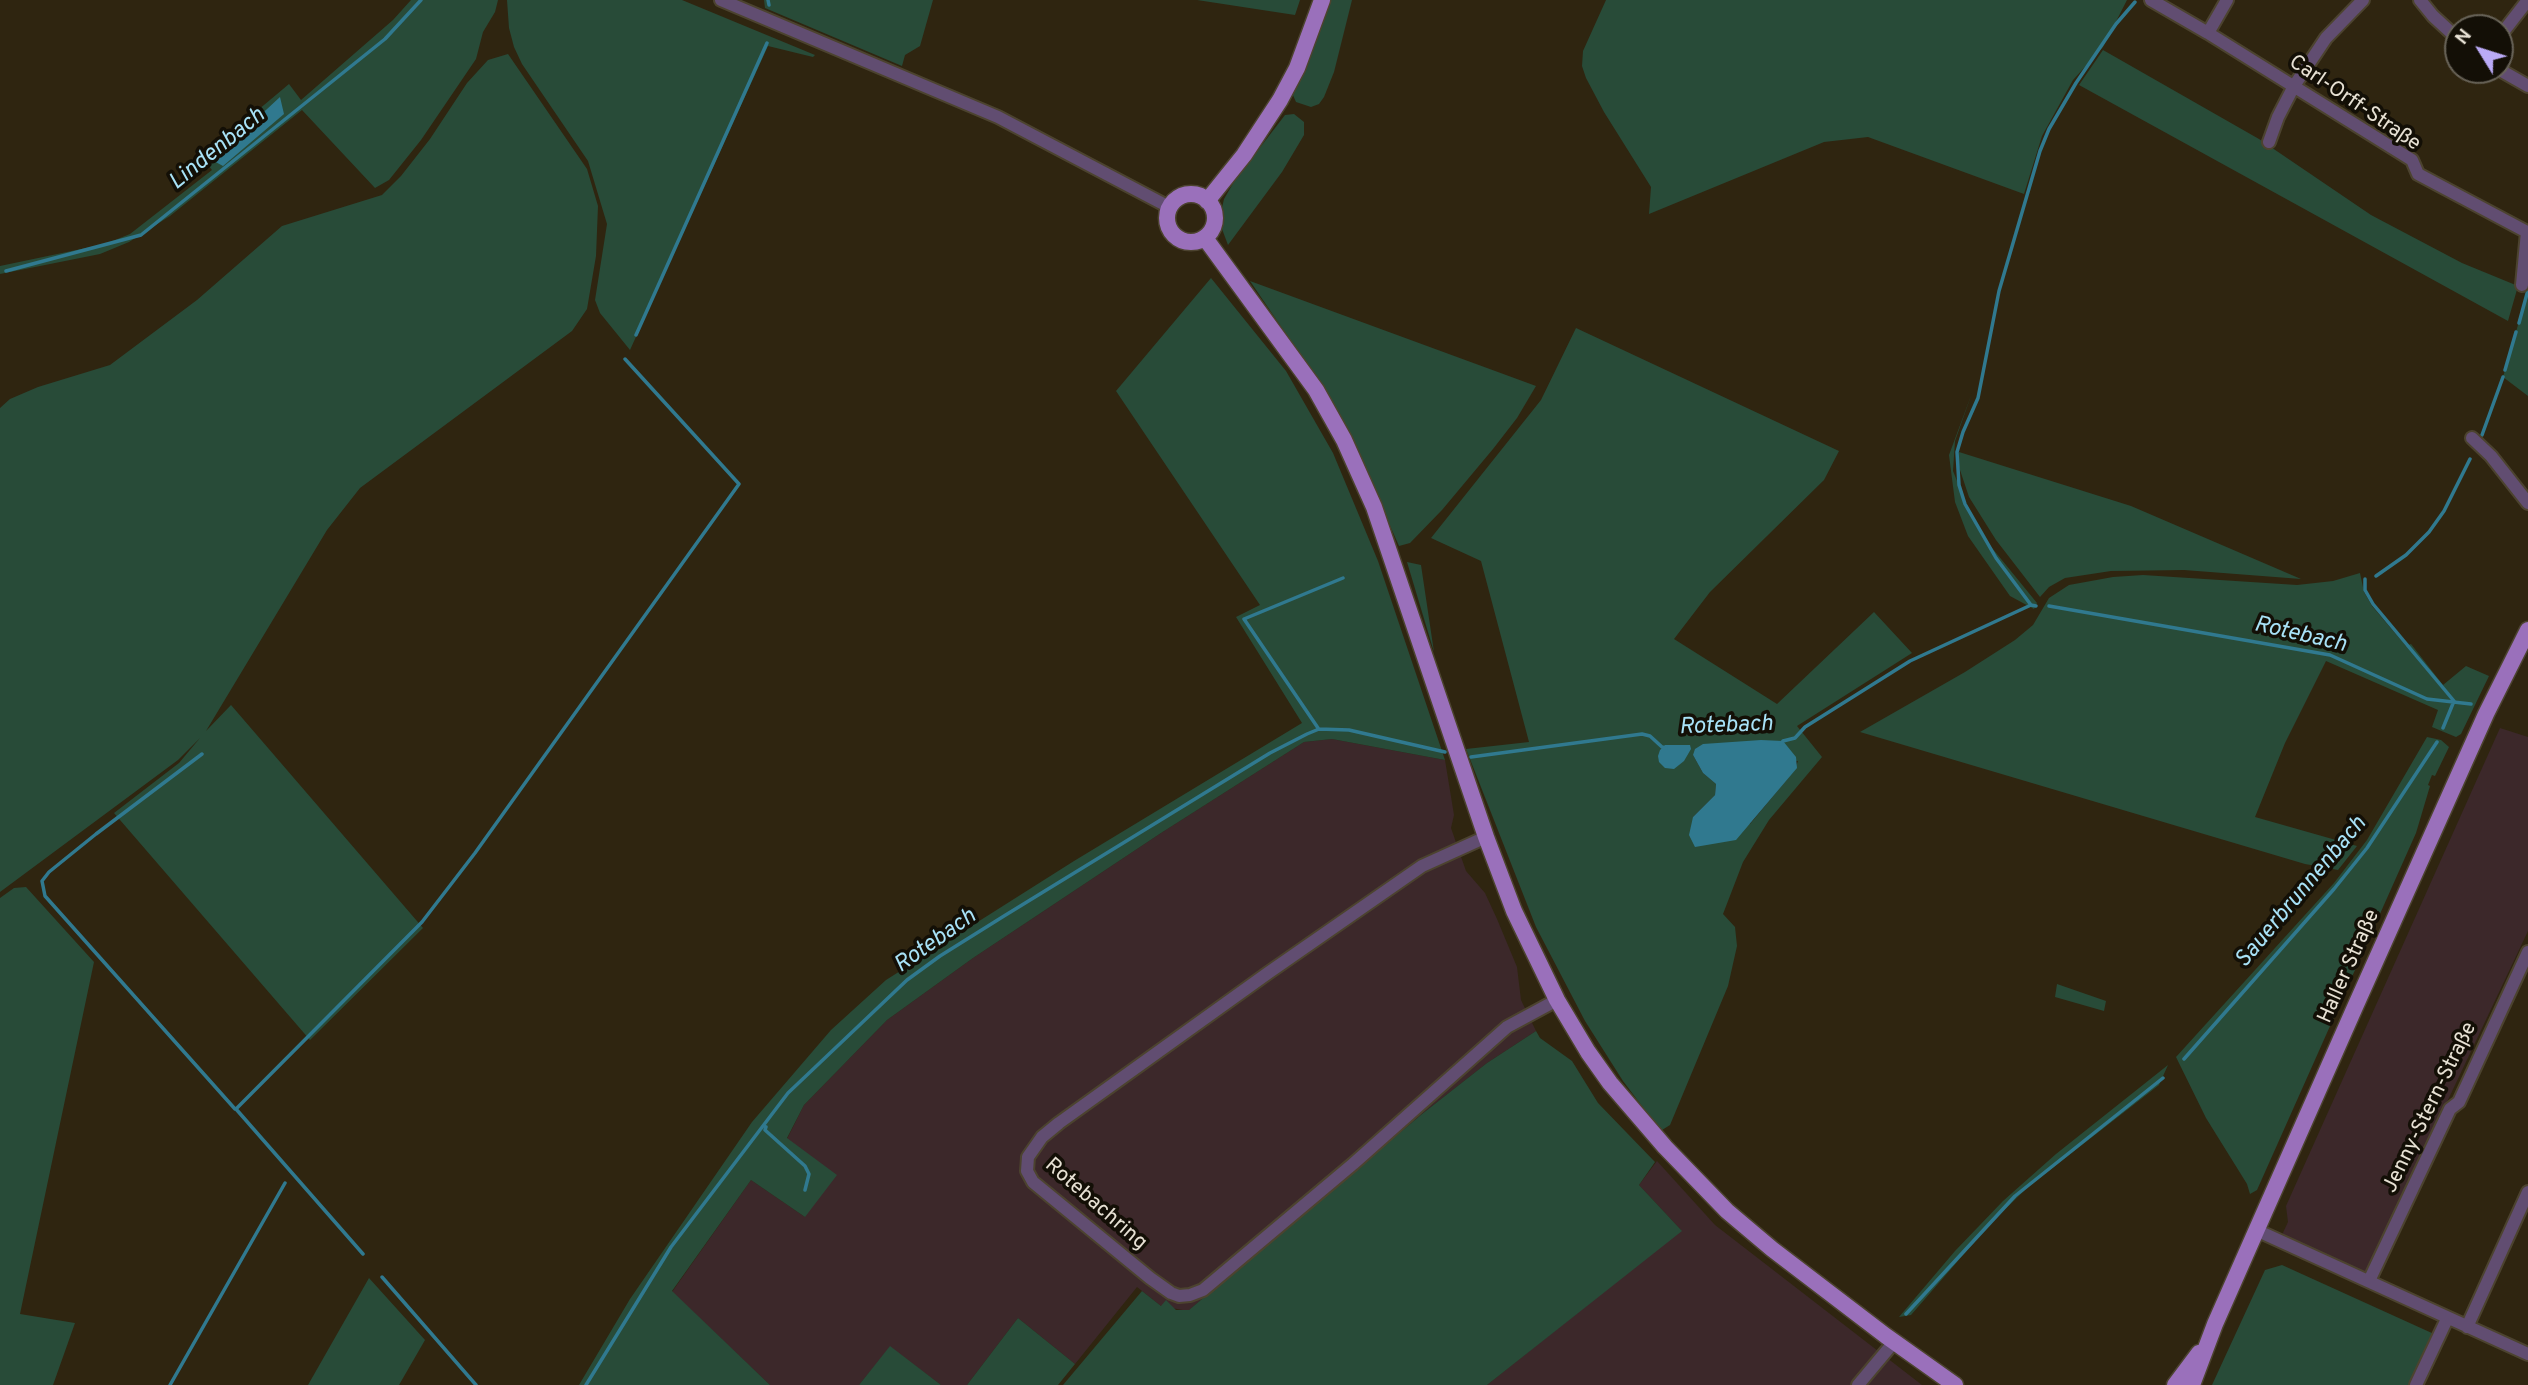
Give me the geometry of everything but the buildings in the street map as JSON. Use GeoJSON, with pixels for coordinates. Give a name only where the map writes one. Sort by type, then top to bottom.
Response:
{"type":"FeatureCollection","features":[{"type":"Feature","properties":{"kind":"main road"},"geometry":{"type":"LineString","coordinates":[[1208,201],[1244,155],[1280,100],[1297,68],[1322,0]]}},
{"type":"Feature","properties":{"kind":"main road"},"geometry":{"type":"LineString","coordinates":[[1185,194],[1197,195],[1208,201],[1215,220],[1210,233],[1205,238],[1187,242],[1176,238],[1167,222],[1174,200],[1185,194]]}},
{"type":"Feature","properties":{"kind":"main road"},"geometry":{"type":"LineString","coordinates":[[1205,238],[1315,390],[1344,440],[1374,507],[1486,837],[1514,911],[1557,1000],[1588,1052],[1610,1083],[1696,1181],[1748,1230],[1955,1385]]}},
{"type":"Feature","properties":{"kind":"main road","name":"Haller Straße"},"geometry":{"type":"LineString","coordinates":[[2192,1385],[2256,1230],[2482,722],[2528,630]]}},
{"type":"Feature","properties":{"kind":"main road","name":"Haller Straße"},"geometry":{"type":"LineString","coordinates":[[2183,1385],[2215,1324]]}},
{"type":"Feature","properties":{"kind":"main road"},"geometry":{"type":"LineString","coordinates":[[2175,1385],[2200,1351]]}},
{"type":"Feature","properties":{"kind":"street"},"geometry":{"type":"LineString","coordinates":[[721,0],[998,117],[1170,206]]}},
{"type":"Feature","properties":{"kind":"street","name":"Carl-Orff-Straße"},"geometry":{"type":"LineString","coordinates":[[2151,0],[2412,160],[2418,174],[2528,231],[2522,285]]}},
{"type":"Feature","properties":{"kind":"street"},"geometry":{"type":"LineString","coordinates":[[2208,33],[2227,0]]}},
{"type":"Feature","properties":{"kind":"street"},"geometry":{"type":"LineString","coordinates":[[2269,142],[2294,86],[2326,38],[2363,0]]}},
{"type":"Feature","properties":{"kind":"street"},"geometry":{"type":"LineString","coordinates":[[2420,0],[2444,26]]}},
{"type":"Feature","properties":{"kind":"street"},"geometry":{"type":"LineString","coordinates":[[2514,18],[2528,1]]}},
{"type":"Feature","properties":{"kind":"street"},"geometry":{"type":"LineString","coordinates":[[2472,438],[2491,456],[2528,503]]}},
{"type":"Feature","properties":{"kind":"street","name":"Rotebachring"},"geometry":{"type":"LineString","coordinates":[[1486,837],[1422,866],[1059,1123],[1042,1137],[1028,1157],[1027,1171],[1033,1182],[1150,1278],[1171,1293],[1179,1296],[1190,1295],[1203,1290],[1333,1181],[1507,1027],[1557,1000]]}},
{"type":"Feature","properties":{"kind":"street","name":"Jenny-Stern-Straße"},"geometry":{"type":"LineString","coordinates":[[2369,1281],[2450,1110],[2459,1102],[2528,952]]}},
{"type":"Feature","properties":{"kind":"street"},"geometry":{"type":"LineString","coordinates":[[2467,1327],[2528,1192]]}},
{"type":"Feature","properties":{"kind":"street"},"geometry":{"type":"LineString","coordinates":[[2256,1230],[2528,1354]]}},
{"type":"Feature","properties":{"kind":"street"},"geometry":{"type":"LineString","coordinates":[[2416,1385],[2447,1319]]}},
{"type":"Feature","properties":{"kind":"street"},"geometry":{"type":"LineString","coordinates":[[1858,1385],[1895,1342]]}},
{"type":"Feature","properties":{"kind":"shaded area"},"geometry":{"type":"Polygon","coordinates":[[[2500,728],[2528,737],[2528,931],[2366,1273],[2281,1237],[2288,1222],[2286,1206],[2500,728]]]}},
{"type":"Feature","properties":{"kind":"shaded area"},"geometry":{"type":"Polygon","coordinates":[[[1332,739],[1445,760],[1454,815],[1451,828],[1466,871],[1485,893],[1497,919],[1517,967],[1521,1000],[1536,1031],[1487,1063],[1422,1114],[1188,1311],[1161,1306],[1137,1287],[1075,1364],[1018,1318],[967,1385],[941,1385],[890,1347],[859,1385],[770,1385],[672,1292],[751,1180],[805,1217],[787,1139],[804,1105],[887,1020],[973,958],[1304,742],[1332,739]]]}},
{"type":"Feature","properties":{"kind":"shaded area"},"geometry":{"type":"Polygon","coordinates":[[[1657,1161],[1715,1225],[1922,1385],[1487,1385],[1681,1230],[1639,1185],[1657,1161]]]}},
{"type":"Feature","properties":{"kind":"green space"},"geometry":{"type":"Polygon","coordinates":[[[411,0],[498,0],[495,12],[483,32],[476,59],[421,140],[389,180],[375,188],[302,110],[170,216],[129,242],[100,254],[0,274],[0,266],[105,244],[130,234],[212,170],[202,157],[289,84],[301,100],[393,20],[411,0]]]}},
{"type":"Feature","properties":{"kind":"green space"},"geometry":{"type":"Polygon","coordinates":[[[507,0],[682,0],[815,55],[813,57],[768,46],[630,350],[600,313],[595,300],[607,224],[588,161],[522,64],[509,28],[507,0]]]}},
{"type":"Feature","properties":{"kind":"green space"},"geometry":{"type":"Polygon","coordinates":[[[764,0],[933,0],[920,46],[905,55],[902,66],[765,8],[764,0]]]}},
{"type":"Feature","properties":{"kind":"green space"},"geometry":{"type":"Polygon","coordinates":[[[1197,0],[1300,0],[1295,15],[1197,0]]]}},
{"type":"Feature","properties":{"kind":"green space"},"geometry":{"type":"Polygon","coordinates":[[[1328,0],[1352,0],[1334,72],[1324,97],[1319,104],[1311,107],[1296,102],[1292,93],[1317,39],[1328,0]]]}},
{"type":"Feature","properties":{"kind":"green space"},"geometry":{"type":"Polygon","coordinates":[[[1606,0],[2127,0],[2103,47],[2073,80],[2042,136],[2024,194],[1868,137],[1824,142],[1649,214],[1651,187],[1604,112],[1582,66],[1583,51],[1606,0]]]}},
{"type":"Feature","properties":{"kind":"green space"},"geometry":{"type":"Polygon","coordinates":[[[2103,50],[2259,139],[2371,215],[2462,263],[2518,286],[2508,321],[2079,85],[2103,50]]]}},
{"type":"Feature","properties":{"kind":"green space"},"geometry":{"type":"Polygon","coordinates":[[[508,54],[587,169],[598,206],[596,256],[587,309],[572,331],[360,488],[327,530],[206,731],[231,705],[423,928],[310,1040],[114,813],[179,763],[200,738],[178,760],[0,892],[0,408],[10,399],[38,387],[110,365],[197,300],[282,226],[382,195],[430,139],[467,83],[488,60],[508,54]]]}},
{"type":"Feature","properties":{"kind":"green space"},"geometry":{"type":"Polygon","coordinates":[[[1294,114],[1304,122],[1304,135],[1282,172],[1228,245],[1219,221],[1224,199],[1235,180],[1285,115],[1294,114]]]}},
{"type":"Feature","properties":{"kind":"green space"},"geometry":{"type":"Polygon","coordinates":[[[1211,278],[1286,371],[1333,453],[1378,561],[1445,760],[1332,739],[1304,742],[973,958],[887,1020],[804,1105],[787,1138],[837,1175],[805,1217],[751,1180],[672,1291],[770,1385],[579,1385],[630,1299],[752,1122],[831,1030],[886,980],[1074,861],[1302,723],[1236,617],[1260,605],[1116,391],[1211,278]]]}},
{"type":"Feature","properties":{"kind":"green space"},"geometry":{"type":"Polygon","coordinates":[[[1250,281],[1536,386],[1517,418],[1493,449],[1442,510],[1410,543],[1399,546],[1318,381],[1250,281]]]}},
{"type":"Feature","properties":{"kind":"green space"},"geometry":{"type":"Polygon","coordinates":[[[2528,290],[2528,396],[2503,377],[2528,290]]]}},
{"type":"Feature","properties":{"kind":"green space"},"geometry":{"type":"Polygon","coordinates":[[[1576,328],[1839,451],[1824,480],[1710,592],[1674,639],[1777,704],[1874,612],[1912,653],[1797,726],[1822,757],[1769,820],[1743,862],[1723,914],[1735,927],[1737,946],[1728,986],[1670,1125],[1662,1130],[1623,1081],[1585,1021],[1536,927],[1466,749],[1529,742],[1481,561],[1431,538],[1541,400],[1576,328]],[[1693,755],[1703,773],[1716,784],[1715,795],[1693,817],[1750,824],[1794,771],[1798,761],[1693,755]]]}},
{"type":"Feature","properties":{"kind":"green space"},"geometry":{"type":"Polygon","coordinates":[[[1972,393],[1955,441],[1953,471],[1966,503],[1988,543],[2037,603],[2034,609],[2010,596],[1968,536],[1955,502],[1949,455],[1972,393]]]}},
{"type":"Feature","properties":{"kind":"green space"},"geometry":{"type":"Polygon","coordinates":[[[1959,452],[2131,506],[2301,579],[2184,570],[2111,571],[2065,578],[2049,587],[2040,597],[1996,540],[1969,497],[1958,464],[1959,452]]]}},
{"type":"Feature","properties":{"kind":"green space"},"geometry":{"type":"Polygon","coordinates":[[[1407,562],[1421,565],[1434,652],[1407,562]]]}},
{"type":"Feature","properties":{"kind":"green space"},"geometry":{"type":"Polygon","coordinates":[[[2360,573],[2364,592],[2372,606],[2406,646],[2411,644],[2443,685],[2466,666],[2489,676],[2461,734],[2456,737],[2432,727],[2438,710],[2326,661],[2285,743],[2255,817],[2357,846],[2338,870],[2305,864],[1860,732],[2015,640],[2033,625],[2049,598],[2069,585],[2143,575],[2297,585],[2333,581],[2360,573]]]}},
{"type":"Feature","properties":{"kind":"green space"},"geometry":{"type":"Polygon","coordinates":[[[2427,737],[2441,740],[2449,747],[2428,785],[2430,786],[2416,833],[2257,1190],[2250,1194],[2247,1184],[2206,1118],[2176,1057],[2334,883],[2367,840],[2427,737]]]}},
{"type":"Feature","properties":{"kind":"green space"},"geometry":{"type":"Polygon","coordinates":[[[26,887],[94,962],[20,1314],[75,1323],[53,1385],[0,1385],[0,898],[14,888],[26,887]]]}},
{"type":"Feature","properties":{"kind":"green space"},"geometry":{"type":"Polygon","coordinates":[[[2057,984],[2106,1001],[2104,1011],[2055,997],[2057,984]]]}},
{"type":"Feature","properties":{"kind":"green space"},"geometry":{"type":"Polygon","coordinates":[[[1536,1031],[1540,1038],[1572,1061],[1598,1103],[1655,1162],[1639,1185],[1682,1231],[1487,1385],[1063,1385],[1142,1291],[1161,1306],[1166,1300],[1176,1310],[1189,1310],[1422,1114],[1487,1063],[1536,1031]]]}},
{"type":"Feature","properties":{"kind":"green space"},"geometry":{"type":"Polygon","coordinates":[[[2168,1065],[2159,1085],[2028,1187],[1990,1224],[1911,1315],[1899,1317],[1955,1251],[2003,1201],[2056,1154],[2168,1065]]]}},
{"type":"Feature","properties":{"kind":"green space"},"geometry":{"type":"Polygon","coordinates":[[[2282,1265],[2434,1334],[2410,1385],[2212,1385],[2265,1270],[2282,1265]]]}},
{"type":"Feature","properties":{"kind":"green space"},"geometry":{"type":"Polygon","coordinates":[[[369,1278],[425,1340],[399,1385],[308,1385],[369,1278]]]}},
{"type":"Feature","properties":{"kind":"green space"},"geometry":{"type":"Polygon","coordinates":[[[1018,1318],[1075,1364],[1058,1385],[967,1385],[1018,1318]]]}},
{"type":"Feature","properties":{"kind":"green space"},"geometry":{"type":"Polygon","coordinates":[[[890,1346],[941,1385],[859,1385],[890,1346]]]}},
{"type":"Feature","properties":{"kind":"water"},"geometry":{"type":"Polygon","coordinates":[[[280,97],[284,114],[223,166],[212,160],[280,97]]]}},
{"type":"Feature","properties":{"kind":"water"},"geometry":{"type":"Polygon","coordinates":[[[1783,741],[1796,757],[1797,768],[1736,840],[1695,847],[1689,835],[1693,817],[1715,795],[1716,784],[1703,773],[1693,755],[1695,749],[1703,744],[1783,741]]]}},
{"type":"Feature","properties":{"kind":"water"},"geometry":{"type":"Polygon","coordinates":[[[1665,745],[1690,745],[1691,749],[1684,761],[1674,769],[1665,768],[1659,762],[1658,756],[1665,745]]]}},
{"type":"Feature","properties":{"kind":"waterway","name":"Lindenbach"},"geometry":{"type":"LineString","coordinates":[[6,271],[141,235],[385,39],[421,0]]}},
{"type":"Feature","properties":{"kind":"waterway"},"geometry":{"type":"LineString","coordinates":[[768,0],[769,5]]}},
{"type":"Feature","properties":{"kind":"waterway"},"geometry":{"type":"LineString","coordinates":[[2031,605],[1996,558],[1965,504],[1959,485],[1957,452],[1978,398],[1999,291],[2040,151],[2049,129],[2076,83],[2116,24],[2135,2]]}},
{"type":"Feature","properties":{"kind":"waterway"},"geometry":{"type":"LineString","coordinates":[[636,335],[767,43]]}},
{"type":"Feature","properties":{"kind":"waterway"},"geometry":{"type":"LineString","coordinates":[[2519,323],[2528,290]]}},
{"type":"Feature","properties":{"kind":"waterway"},"geometry":{"type":"LineString","coordinates":[[2505,370],[2516,332]]}},
{"type":"Feature","properties":{"kind":"waterway"},"geometry":{"type":"LineString","coordinates":[[363,1254],[236,1109],[422,922],[475,853],[739,484],[625,359]]}},
{"type":"Feature","properties":{"kind":"waterway"},"geometry":{"type":"LineString","coordinates":[[2482,435],[2503,377]]}},
{"type":"Feature","properties":{"kind":"waterway"},"geometry":{"type":"LineString","coordinates":[[2376,576],[2406,555],[2429,532],[2444,511],[2470,459]]}},
{"type":"Feature","properties":{"kind":"waterway"},"geometry":{"type":"LineString","coordinates":[[1318,728],[1244,619],[1343,578]]}},
{"type":"Feature","properties":{"kind":"waterway"},"geometry":{"type":"LineString","coordinates":[[2365,579],[2365,590],[2373,604],[2454,701]]}},
{"type":"Feature","properties":{"kind":"waterway","name":"Rotebach"},"geometry":{"type":"LineString","coordinates":[[1781,744],[1795,738],[1805,727],[1910,661],[2031,605],[2036,606]]}},
{"type":"Feature","properties":{"kind":"waterway","name":"Rotebach"},"geometry":{"type":"LineString","coordinates":[[2049,606],[2330,655],[2427,699],[2471,704]]}},
{"type":"Feature","properties":{"kind":"waterway","name":"Sauerbrunnenbach"},"geometry":{"type":"LineString","coordinates":[[2443,728],[2454,701]]}},
{"type":"Feature","properties":{"kind":"waterway","name":"Rotebach"},"geometry":{"type":"LineString","coordinates":[[586,1385],[671,1247],[788,1093],[907,980],[1004,916],[1270,753],[1307,734],[1319,729],[1349,730],[1445,752]]}},
{"type":"Feature","properties":{"kind":"waterway","name":"Rotebach"},"geometry":{"type":"LineString","coordinates":[[1471,757],[1642,734],[1650,736],[1666,748]]}},
{"type":"Feature","properties":{"kind":"waterway","name":"Sauerbrunnenbach"},"geometry":{"type":"LineString","coordinates":[[2184,1059],[2367,848],[2437,742]]}},
{"type":"Feature","properties":{"kind":"waterway"},"geometry":{"type":"LineString","coordinates":[[202,754],[96,834],[49,872],[42,881],[45,896],[235,1109]]}},
{"type":"Feature","properties":{"kind":"waterway","name":"Sauerbrunnenbach"},"geometry":{"type":"LineString","coordinates":[[1906,1314],[2015,1196],[2163,1078]]}},
{"type":"Feature","properties":{"kind":"waterway"},"geometry":{"type":"LineString","coordinates":[[766,1127],[765,1130],[805,1166],[809,1174],[805,1190]]}},
{"type":"Feature","properties":{"kind":"waterway"},"geometry":{"type":"LineString","coordinates":[[170,1385],[285,1183]]}},
{"type":"Feature","properties":{"kind":"waterway"},"geometry":{"type":"LineString","coordinates":[[382,1277],[476,1385]]}}]}
